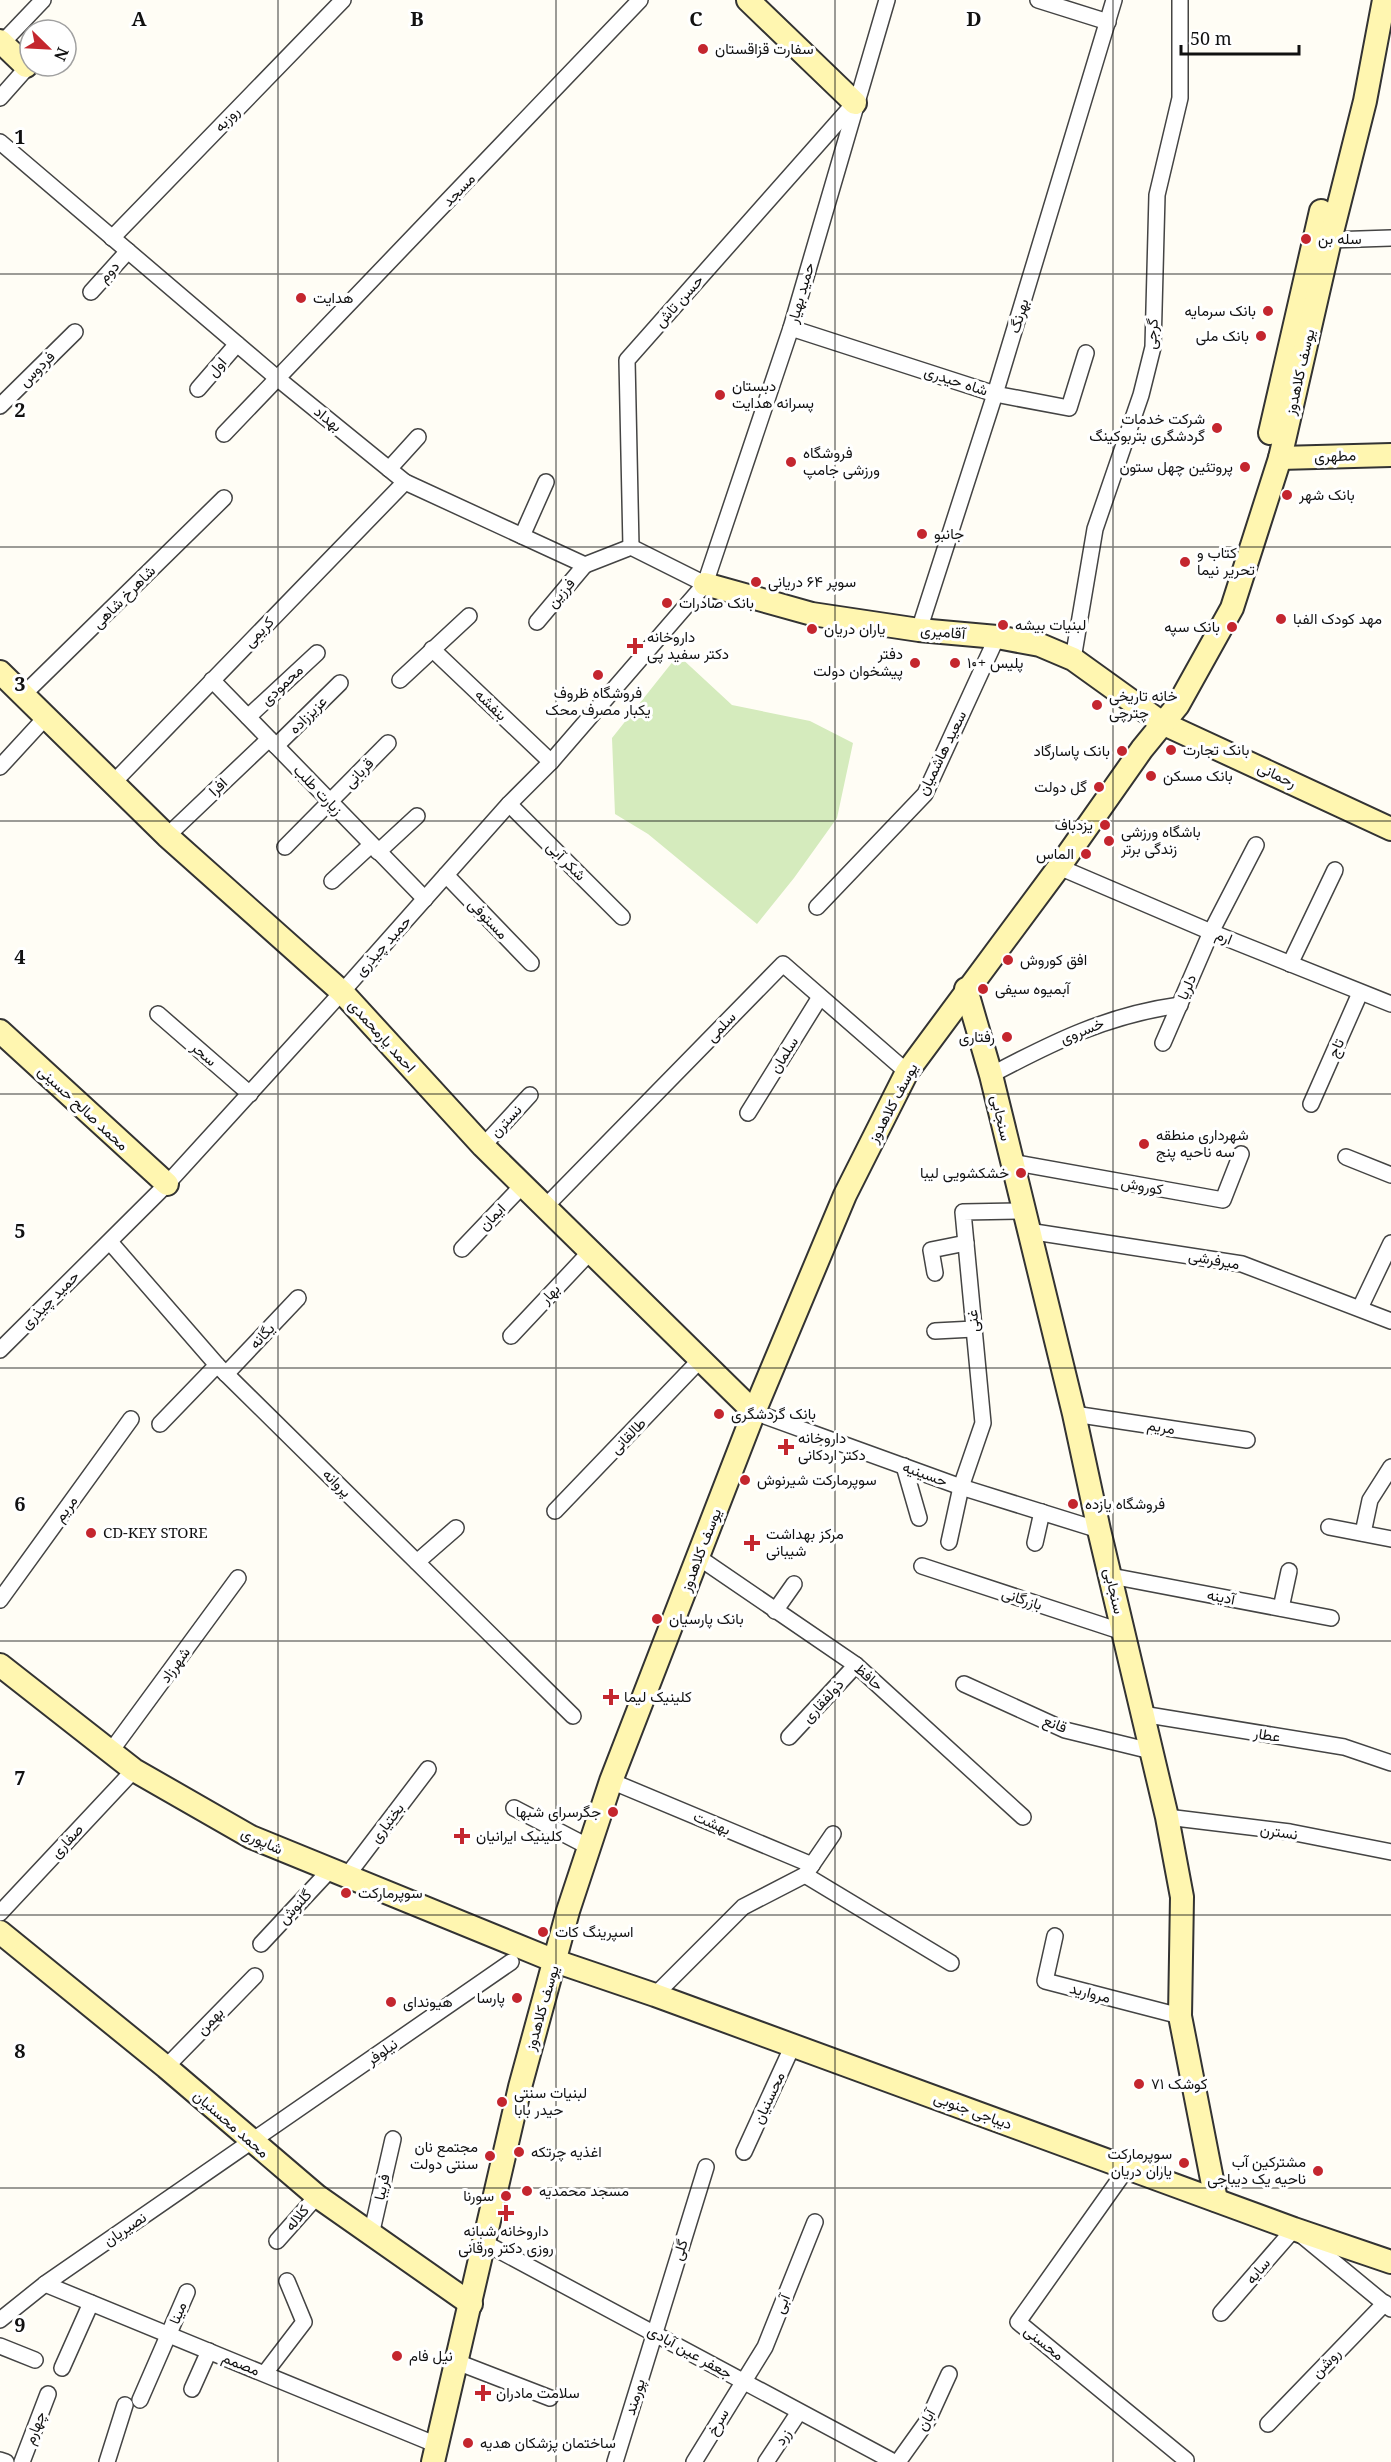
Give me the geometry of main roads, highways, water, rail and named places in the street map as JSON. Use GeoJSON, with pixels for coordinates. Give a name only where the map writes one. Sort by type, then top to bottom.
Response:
{"type":"FeatureCollection","features":[{"type":"Feature","properties":{"kind":"place","name":"سفارت قزاقستان"},"geometry":{"type":"Point","coordinates":[703,49]}},
{"type":"Feature","properties":{"kind":"place","name":"سله بن"},"geometry":{"type":"Point","coordinates":[1306,239]}},
{"type":"Feature","properties":{"kind":"place","name":"هدایت"},"geometry":{"type":"Point","coordinates":[301,298]}},
{"type":"Feature","properties":{"kind":"place","name":"بانک سرمایه"},"geometry":{"type":"Point","coordinates":[1268,311]}},
{"type":"Feature","properties":{"kind":"place","name":"بانک ملی"},"geometry":{"type":"Point","coordinates":[1261,336]}},
{"type":"Feature","properties":{"kind":"place","name":"دبستان پسرانه هدایت"},"geometry":{"type":"Point","coordinates":[720,395]}},
{"type":"Feature","properties":{"kind":"place","name":"شرکت خدمات گردشگری بتربوکینگ"},"geometry":{"type":"Point","coordinates":[1217,428]}},
{"type":"Feature","properties":{"kind":"place","name":"فروشگاه ورزشی جامپ"},"geometry":{"type":"Point","coordinates":[791,462]}},
{"type":"Feature","properties":{"kind":"place","name":"پروتئین چهل ستون"},"geometry":{"type":"Point","coordinates":[1245,467]}},
{"type":"Feature","properties":{"kind":"place","name":"بانک شهر"},"geometry":{"type":"Point","coordinates":[1287,495]}},
{"type":"Feature","properties":{"kind":"place","name":"جانبو"},"geometry":{"type":"Point","coordinates":[922,534]}},
{"type":"Feature","properties":{"kind":"place","name":"کتاب و تحریر نیما"},"geometry":{"type":"Point","coordinates":[1185,562]}},
{"type":"Feature","properties":{"kind":"place","name":"سوپر ۶۴ دریانی"},"geometry":{"type":"Point","coordinates":[756,582]}},
{"type":"Feature","properties":{"kind":"place","name":"بانک صادرات"},"geometry":{"type":"Point","coordinates":[667,603]}},
{"type":"Feature","properties":{"kind":"place","name":"مهد کودک الفبا"},"geometry":{"type":"Point","coordinates":[1281,619]}},
{"type":"Feature","properties":{"kind":"place","name":"لبنیات بیشه"},"geometry":{"type":"Point","coordinates":[1003,625]}},
{"type":"Feature","properties":{"kind":"place","name":"بانک سپه"},"geometry":{"type":"Point","coordinates":[1232,627]}},
{"type":"Feature","properties":{"kind":"place","name":"یاران دریان"},"geometry":{"type":"Point","coordinates":[812,629]}},
{"type":"Feature","properties":{"kind":"place","name":"داروخانه دکتر سفید پی"},"geometry":{"type":"Point","coordinates":[635,646]}},
{"type":"Feature","properties":{"kind":"place","name":"دفتر پیشخوان دولت"},"geometry":{"type":"Point","coordinates":[915,663]}},
{"type":"Feature","properties":{"kind":"place","name":"پلیس +۱۰"},"geometry":{"type":"Point","coordinates":[955,663]}},
{"type":"Feature","properties":{"kind":"place","name":"فروشگاه ظروف یکبار مصرف محک"},"geometry":{"type":"Point","coordinates":[598,675]}},
{"type":"Feature","properties":{"kind":"place","name":"خانه تاریخی چترچی"},"geometry":{"type":"Point","coordinates":[1097,705]}},
{"type":"Feature","properties":{"kind":"place","name":"بانک تجارت"},"geometry":{"type":"Point","coordinates":[1171,750]}},
{"type":"Feature","properties":{"kind":"place","name":"بانک پاسارگاد"},"geometry":{"type":"Point","coordinates":[1122,751]}},
{"type":"Feature","properties":{"kind":"place","name":"بانک مسکن"},"geometry":{"type":"Point","coordinates":[1151,776]}},
{"type":"Feature","properties":{"kind":"place","name":"گل دولت"},"geometry":{"type":"Point","coordinates":[1099,787]}},
{"type":"Feature","properties":{"kind":"place","name":"یزدباف"},"geometry":{"type":"Point","coordinates":[1105,825]}},
{"type":"Feature","properties":{"kind":"place","name":"باشگاه ورزشی زندگی برتر"},"geometry":{"type":"Point","coordinates":[1109,841]}},
{"type":"Feature","properties":{"kind":"place","name":"الماس"},"geometry":{"type":"Point","coordinates":[1086,854]}},
{"type":"Feature","properties":{"kind":"place","name":"افق کوروش"},"geometry":{"type":"Point","coordinates":[1008,960]}},
{"type":"Feature","properties":{"kind":"place","name":"آبمیوه سیفی"},"geometry":{"type":"Point","coordinates":[983,989]}},
{"type":"Feature","properties":{"kind":"place","name":"رفتاری"},"geometry":{"type":"Point","coordinates":[1007,1037]}},
{"type":"Feature","properties":{"kind":"place","name":"شهرداری منطقه سه ناحیه پنج"},"geometry":{"type":"Point","coordinates":[1144,1144]}},
{"type":"Feature","properties":{"kind":"place","name":"خشکشویی لیبا"},"geometry":{"type":"Point","coordinates":[1021,1173]}},
{"type":"Feature","properties":{"kind":"place","name":"بانک گردشگری"},"geometry":{"type":"Point","coordinates":[719,1414]}},
{"type":"Feature","properties":{"kind":"place","name":"داروخانه دکتر اردکانی"},"geometry":{"type":"Point","coordinates":[786,1447]}},
{"type":"Feature","properties":{"kind":"place","name":"سوپرمارکت شیرنوش"},"geometry":{"type":"Point","coordinates":[745,1480]}},
{"type":"Feature","properties":{"kind":"place","name":"فروشگاه یازده"},"geometry":{"type":"Point","coordinates":[1073,1504]}},
{"type":"Feature","properties":{"kind":"place","name":"CD-KEY STORE"},"geometry":{"type":"Point","coordinates":[91,1533]}},
{"type":"Feature","properties":{"kind":"place","name":"مرکز بهداشت شیبانی"},"geometry":{"type":"Point","coordinates":[752,1543]}},
{"type":"Feature","properties":{"kind":"place","name":"بانک پارسیان"},"geometry":{"type":"Point","coordinates":[657,1619]}},
{"type":"Feature","properties":{"kind":"place","name":"کلینیک لیما"},"geometry":{"type":"Point","coordinates":[611,1697]}},
{"type":"Feature","properties":{"kind":"place","name":"جگرسرای شبها"},"geometry":{"type":"Point","coordinates":[613,1812]}},
{"type":"Feature","properties":{"kind":"place","name":"کلینیک ایرانیان"},"geometry":{"type":"Point","coordinates":[462,1836]}},
{"type":"Feature","properties":{"kind":"place","name":"سوپرمارکت"},"geometry":{"type":"Point","coordinates":[346,1893]}},
{"type":"Feature","properties":{"kind":"place","name":"اسپرینگ کات"},"geometry":{"type":"Point","coordinates":[543,1932]}},
{"type":"Feature","properties":{"kind":"place","name":"پارسا"},"geometry":{"type":"Point","coordinates":[517,1998]}},
{"type":"Feature","properties":{"kind":"place","name":"هیوندای"},"geometry":{"type":"Point","coordinates":[391,2002]}},
{"type":"Feature","properties":{"kind":"place","name":"کوشک ۷۱"},"geometry":{"type":"Point","coordinates":[1139,2084]}},
{"type":"Feature","properties":{"kind":"place","name":"لبنیات سنتی حیدر بابا"},"geometry":{"type":"Point","coordinates":[502,2102]}},
{"type":"Feature","properties":{"kind":"place","name":"اغذیه چرتکه"},"geometry":{"type":"Point","coordinates":[519,2152]}},
{"type":"Feature","properties":{"kind":"place","name":"مجتمع نان سنتی دولت"},"geometry":{"type":"Point","coordinates":[490,2156]}},
{"type":"Feature","properties":{"kind":"place","name":"سوپرمارکت یاران دریان"},"geometry":{"type":"Point","coordinates":[1184,2163]}},
{"type":"Feature","properties":{"kind":"place","name":"مشترکین آب ناحیه یک دیباجی"},"geometry":{"type":"Point","coordinates":[1318,2171]}},
{"type":"Feature","properties":{"kind":"place","name":"مسجد محمدیه"},"geometry":{"type":"Point","coordinates":[527,2191]}},
{"type":"Feature","properties":{"kind":"place","name":"سورنا"},"geometry":{"type":"Point","coordinates":[506,2196]}},
{"type":"Feature","properties":{"kind":"place","name":"داروخانه شبانه روزی دکتر ورقانی"},"geometry":{"type":"Point","coordinates":[506,2213]}},
{"type":"Feature","properties":{"kind":"place","name":"نیل فام"},"geometry":{"type":"Point","coordinates":[397,2356]}},
{"type":"Feature","properties":{"kind":"place","name":"سلامت مادران"},"geometry":{"type":"Point","coordinates":[483,2393]}},
{"type":"Feature","properties":{"kind":"place","name":"ساختمان پزشکان هدیه"},"geometry":{"type":"Point","coordinates":[468,2443]}}]}
